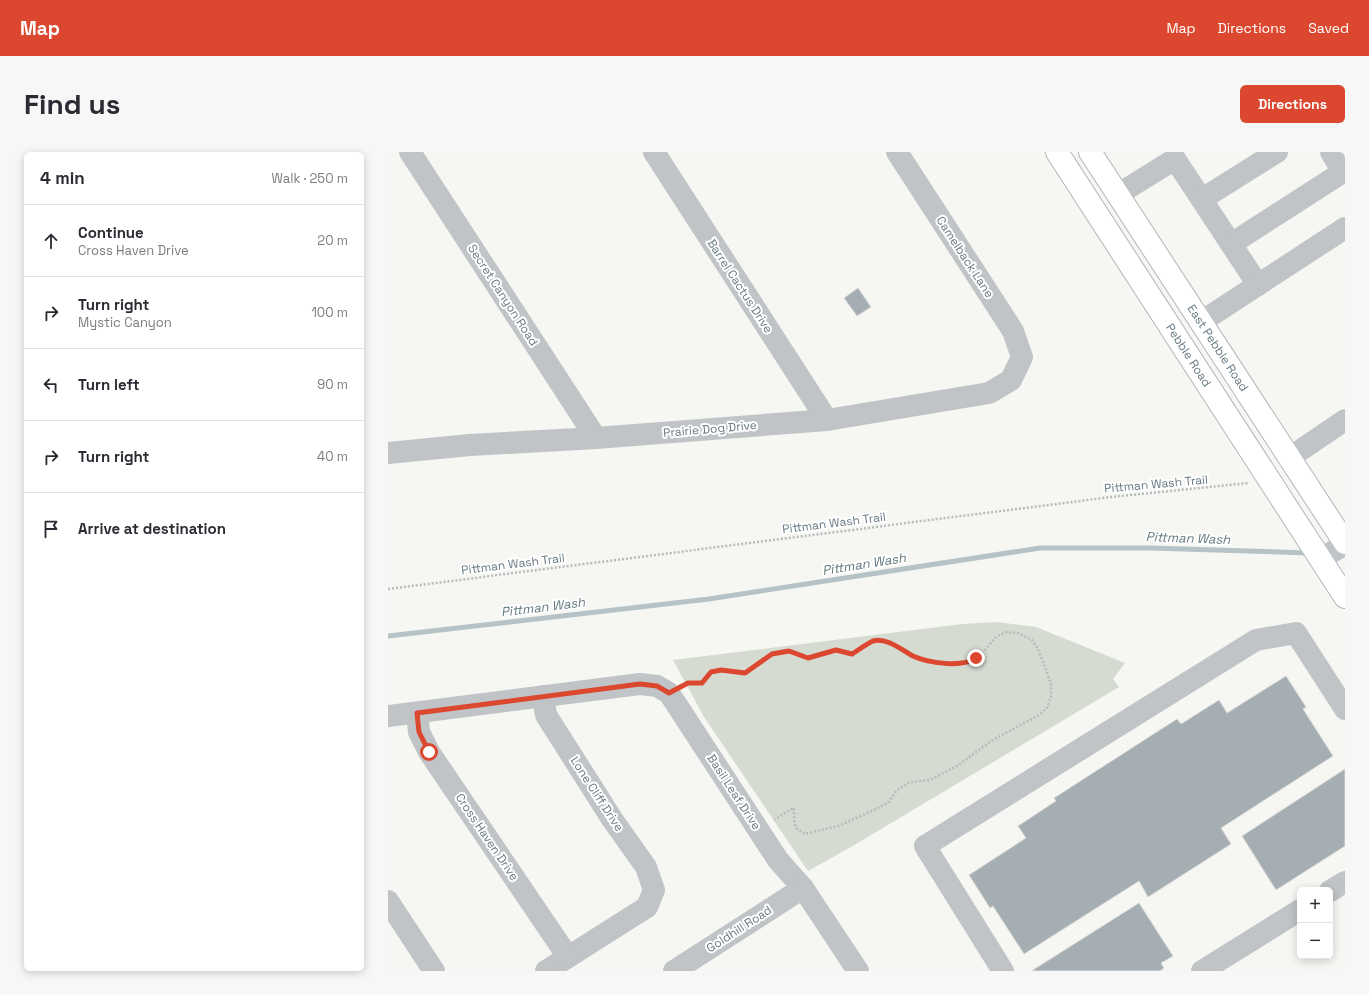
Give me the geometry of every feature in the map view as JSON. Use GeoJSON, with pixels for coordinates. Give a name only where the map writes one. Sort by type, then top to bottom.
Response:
{"type":"FeatureCollection","features":[{"type":"Feature","properties":{"kind":"main road","name":"Pebble Road"},"geometry":{"type":"LineString","coordinates":[[1057,152],[1321,559]]}},
{"type":"Feature","properties":{"kind":"main road","name":"East Pebble Road"},"geometry":{"type":"LineString","coordinates":[[1090,152],[1345,544]]}},
{"type":"Feature","properties":{"kind":"main road"},"geometry":{"type":"LineString","coordinates":[[1321,559],[1345,597]]}},
{"type":"Feature","properties":{"kind":"street","name":"Secret Canyon Road"},"geometry":{"type":"LineString","coordinates":[[410,152],[596,438]]}},
{"type":"Feature","properties":{"kind":"street","name":"Barrel Cactus Drive"},"geometry":{"type":"LineString","coordinates":[[654,152],[827,420]]}},
{"type":"Feature","properties":{"kind":"street","name":"Camelback Lane"},"geometry":{"type":"LineString","coordinates":[[897,152],[1013,331],[1022,357],[1018,366]]}},
{"type":"Feature","properties":{"kind":"street"},"geometry":{"type":"LineString","coordinates":[[1202,199],[1277,152]]}},
{"type":"Feature","properties":{"kind":"street"},"geometry":{"type":"LineString","coordinates":[[1231,244],[1344,171],[1331,152]]}},
{"type":"Feature","properties":{"kind":"street"},"geometry":{"type":"LineString","coordinates":[[1117,194],[1181,155],[1202,199],[1258,285]]}},
{"type":"Feature","properties":{"kind":"street"},"geometry":{"type":"LineString","coordinates":[[1201,322],[1345,228]]}},
{"type":"Feature","properties":{"kind":"street","name":"Prairie Dog Drive"},"geometry":{"type":"LineString","coordinates":[[388,453],[470,444],[596,438],[827,420],[989,393],[1011,380],[1018,366]]}},
{"type":"Feature","properties":{"kind":"street"},"geometry":{"type":"LineString","coordinates":[[1289,458],[1345,420]]}},
{"type":"Feature","properties":{"kind":"street"},"geometry":{"type":"LineString","coordinates":[[1321,559],[1345,544]]}},
{"type":"Feature","properties":{"kind":"street"},"geometry":{"type":"LineString","coordinates":[[1003,971],[925,846],[1256,640],[1296,633],[1345,709]]}},
{"type":"Feature","properties":{"kind":"street"},"geometry":{"type":"LineString","coordinates":[[388,716],[640,684],[657,686],[669,693]]}},
{"type":"Feature","properties":{"kind":"street","name":"Basil Leaf Drive"},"geometry":{"type":"LineString","coordinates":[[669,693],[778,860],[803,888],[858,971]]}},
{"type":"Feature","properties":{"kind":"street","name":"Lone Cliff Drive"},"geometry":{"type":"LineString","coordinates":[[543,696],[546,715],[612,819],[646,867],[654,890],[647,907],[568,957]]}},
{"type":"Feature","properties":{"kind":"street","name":"Cross Haven Drive"},"geometry":{"type":"LineString","coordinates":[[417,713],[419,732],[429,752],[568,957]]}},
{"type":"Feature","properties":{"kind":"street"},"geometry":{"type":"LineString","coordinates":[[1333,889],[1345,882]]}},
{"type":"Feature","properties":{"kind":"street","name":"Goldhill Road"},"geometry":{"type":"LineString","coordinates":[[674,971],[803,888]]}},
{"type":"Feature","properties":{"kind":"street"},"geometry":{"type":"LineString","coordinates":[[388,901],[434,971]]}},
{"type":"Feature","properties":{"kind":"street"},"geometry":{"type":"LineString","coordinates":[[1202,971],[1297,912]]}},
{"type":"Feature","properties":{"kind":"street"},"geometry":{"type":"LineString","coordinates":[[546,971],[568,957]]}},
{"type":"Feature","properties":{"kind":"path","name":"Pittman Wash Trail"},"geometry":{"type":"LineString","coordinates":[[388,589],[1111,497],[1250,483],[1246,478]]}},
{"type":"Feature","properties":{"kind":"path"},"geometry":{"type":"LineString","coordinates":[[669,693],[688,683],[702,683],[711,672],[721,670],[745,673],[772,654],[789,651],[808,658],[836,650],[852,654],[874,641],[890,643],[915,657],[939,663],[971,662],[985,650],[997,636],[1007,632],[1018,633],[1032,640],[1038,649],[1051,684],[1051,697],[1047,708],[1039,715],[991,740],[957,766],[930,780],[910,782],[898,790],[888,803],[838,826],[805,834],[796,828],[794,808],[759,831]]}},
{"type":"Feature","properties":{"kind":"shaded area"},"geometry":{"type":"Polygon","coordinates":[[[997,622],[1036,627],[1125,663],[1113,679],[1119,687],[851,847],[808,871],[704,717],[673,660],[962,624],[997,622]]]}},
{"type":"Feature","properties":{"kind":"building"},"geometry":{"type":"Polygon","coordinates":[[[858,288],[871,307],[857,316],[844,298],[858,288]]]}},
{"type":"Feature","properties":{"kind":"building"},"geometry":{"type":"Polygon","coordinates":[[[1286,676],[1306,707],[1303,709],[1333,756],[1221,828],[1231,844],[1148,897],[1139,881],[1024,954],[993,906],[990,908],[969,875],[1026,838],[1018,826],[1056,801],[1054,798],[1177,719],[1181,724],[1219,700],[1227,713],[1286,676]]]}},
{"type":"Feature","properties":{"kind":"building"},"geometry":{"type":"Polygon","coordinates":[[[1345,769],[1345,846],[1276,890],[1242,836],[1345,769]]]}},
{"type":"Feature","properties":{"kind":"building"},"geometry":{"type":"Polygon","coordinates":[[[1139,903],[1173,956],[1161,963],[1164,968],[1160,971],[1033,971],[1033,970],[1139,903]]]}},
{"type":"Feature","properties":{"kind":"waterway","name":"Pittman Wash"},"geometry":{"type":"LineString","coordinates":[[388,636],[709,599],[1040,548],[1151,548],[1308,553]]}},
{"type":"Feature","properties":{"kind":"route"},"geometry":{"type":"LineString","coordinates":[[429,752],[419,732],[417,713],[640,684],[657,686],[669,693],[688,683],[702,683],[711,672],[721,670],[745,673],[772,654],[789,651],[808,658],[836,650],[852,654],[874,641],[890,643],[915,657],[939,663],[971,662],[976,658]]}}]}
